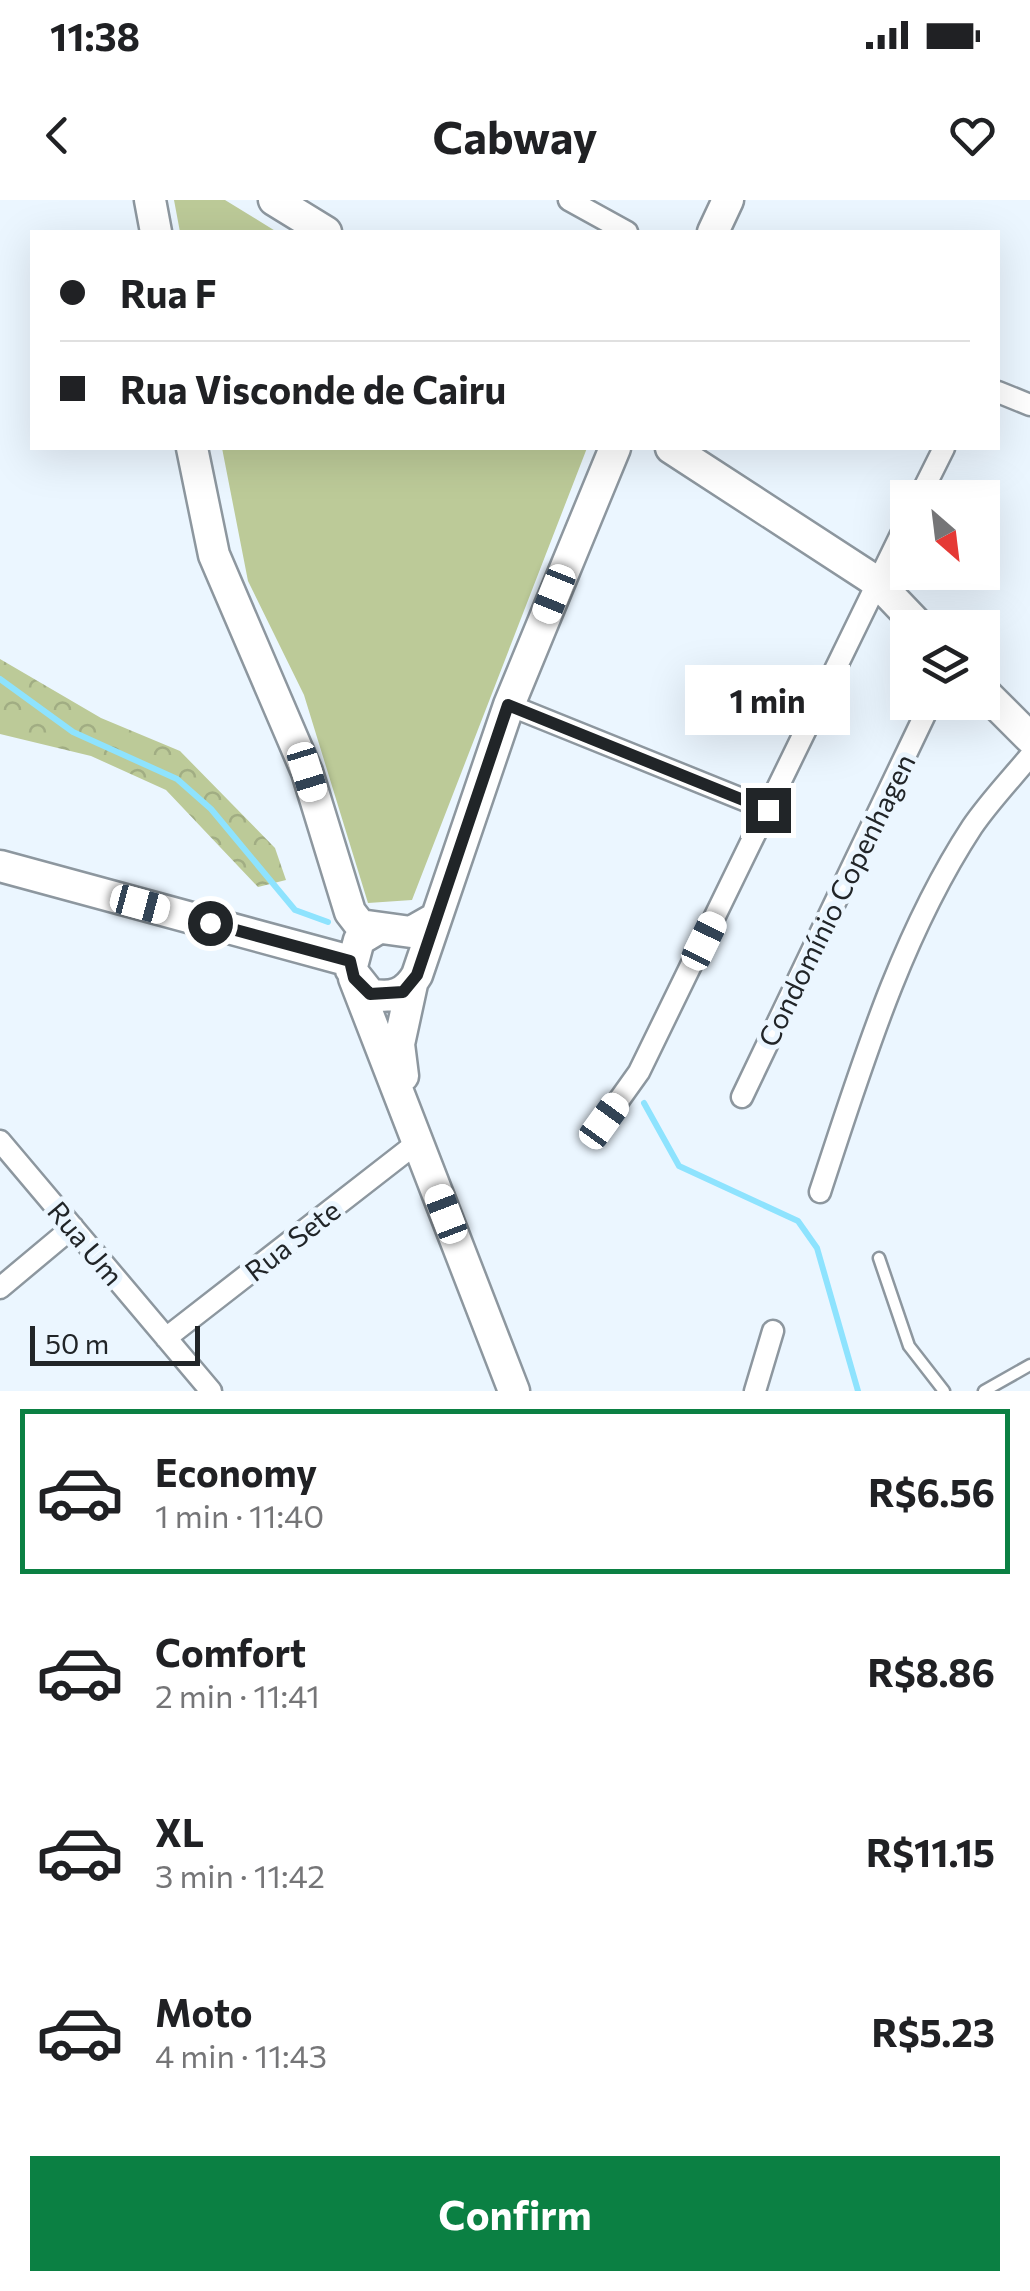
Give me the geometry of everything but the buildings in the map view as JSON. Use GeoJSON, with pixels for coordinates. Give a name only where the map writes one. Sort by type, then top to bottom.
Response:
{"type":"FeatureCollection","features":[{"type":"Feature","properties":{"kind":"main road"},"geometry":{"type":"LineString","coordinates":[[150,200],[156,230]]}},
{"type":"Feature","properties":{"kind":"main road"},"geometry":{"type":"LineString","coordinates":[[274,200],[323,230]]}},
{"type":"Feature","properties":{"kind":"main road"},"geometry":{"type":"LineString","coordinates":[[714,230],[728,200]]}},
{"type":"Feature","properties":{"kind":"main road"},"geometry":{"type":"LineString","coordinates":[[192,450],[214,555],[300,754],[345,900],[352,963],[514,1391]]}},
{"type":"Feature","properties":{"kind":"main road"},"geometry":{"type":"LineString","coordinates":[[418,1142],[398,1044],[416,974],[508,705],[613,450]]}},
{"type":"Feature","properties":{"kind":"main road"},"geometry":{"type":"LineString","coordinates":[[674,450],[877,582],[904,610]]}},
{"type":"Feature","properties":{"kind":"main road"},"geometry":{"type":"LineString","coordinates":[[1000,708],[1030,738]]}},
{"type":"Feature","properties":{"kind":"main road"},"geometry":{"type":"LineString","coordinates":[[0,866],[352,963],[370,994],[381,997],[403,992],[416,974],[414,944],[388,929],[368,932],[352,963]]}},
{"type":"Feature","properties":{"kind":"main road"},"geometry":{"type":"LineString","coordinates":[[345,900],[360,925],[418,930],[434,919]]}},
{"type":"Feature","properties":{"kind":"street"},"geometry":{"type":"LineString","coordinates":[[569,200],[623,230]]}},
{"type":"Feature","properties":{"kind":"street"},"geometry":{"type":"LineString","coordinates":[[1000,393],[1030,405]]}},
{"type":"Feature","properties":{"kind":"street"},"geometry":{"type":"LineString","coordinates":[[928,480],[943,450]]}},
{"type":"Feature","properties":{"kind":"street"},"geometry":{"type":"LineString","coordinates":[[604,1121],[639,1072],[890,556]]}},
{"type":"Feature","properties":{"kind":"street"},"geometry":{"type":"LineString","coordinates":[[508,705],[768,810]]}},
{"type":"Feature","properties":{"kind":"street","name":"Condomínio Copenhagen"},"geometry":{"type":"LineString","coordinates":[[742,1097],[922,720]]}},
{"type":"Feature","properties":{"kind":"street"},"geometry":{"type":"LineString","coordinates":[[820,1192],[876,1027],[930,906],[973,826],[1030,756]]}},
{"type":"Feature","properties":{"kind":"street","name":"Rua Um"},"geometry":{"type":"LineString","coordinates":[[0,1141],[211,1391]]}},
{"type":"Feature","properties":{"kind":"street","name":"Rua Sete"},"geometry":{"type":"LineString","coordinates":[[166,1338],[418,1142]]}},
{"type":"Feature","properties":{"kind":"street"},"geometry":{"type":"LineString","coordinates":[[0,1288],[72,1227]]}},
{"type":"Feature","properties":{"kind":"street"},"geometry":{"type":"LineString","coordinates":[[755,1391],[774,1331]]}},
{"type":"Feature","properties":{"kind":"lane"},"geometry":{"type":"LineString","coordinates":[[878,1258],[910,1346],[944,1391]]}},
{"type":"Feature","properties":{"kind":"lane"},"geometry":{"type":"LineString","coordinates":[[984,1391],[1030,1364]]}},
{"type":"Feature","properties":{"kind":"green space"},"geometry":{"type":"Polygon","coordinates":[[[174,200],[225,200],[274,230],[180,230],[174,200]]]}},
{"type":"Feature","properties":{"kind":"green space"},"geometry":{"type":"Polygon","coordinates":[[[222,450],[586,450],[412,900],[368,903],[304,695],[248,581],[222,450]]]}},
{"type":"Feature","properties":{"kind":"green space"},"geometry":{"type":"Polygon","coordinates":[[[0,659],[101,718],[180,751],[275,848],[286,880],[258,887],[166,790],[91,756],[0,734],[0,659]]]}},
{"type":"Feature","properties":{"kind":"waterway"},"geometry":{"type":"LineString","coordinates":[[0,679],[73,732],[177,779],[211,809],[295,910],[328,922]]}},
{"type":"Feature","properties":{"kind":"waterway"},"geometry":{"type":"LineString","coordinates":[[644,1103],[679,1166],[798,1221],[817,1248],[858,1391]]}},
{"type":"Feature","properties":{"kind":"route"},"geometry":{"type":"LineString","coordinates":[[210,923],[350,961],[354,978],[370,994],[381,997],[403,992],[417,975],[508,705],[768,810]]}}]}
